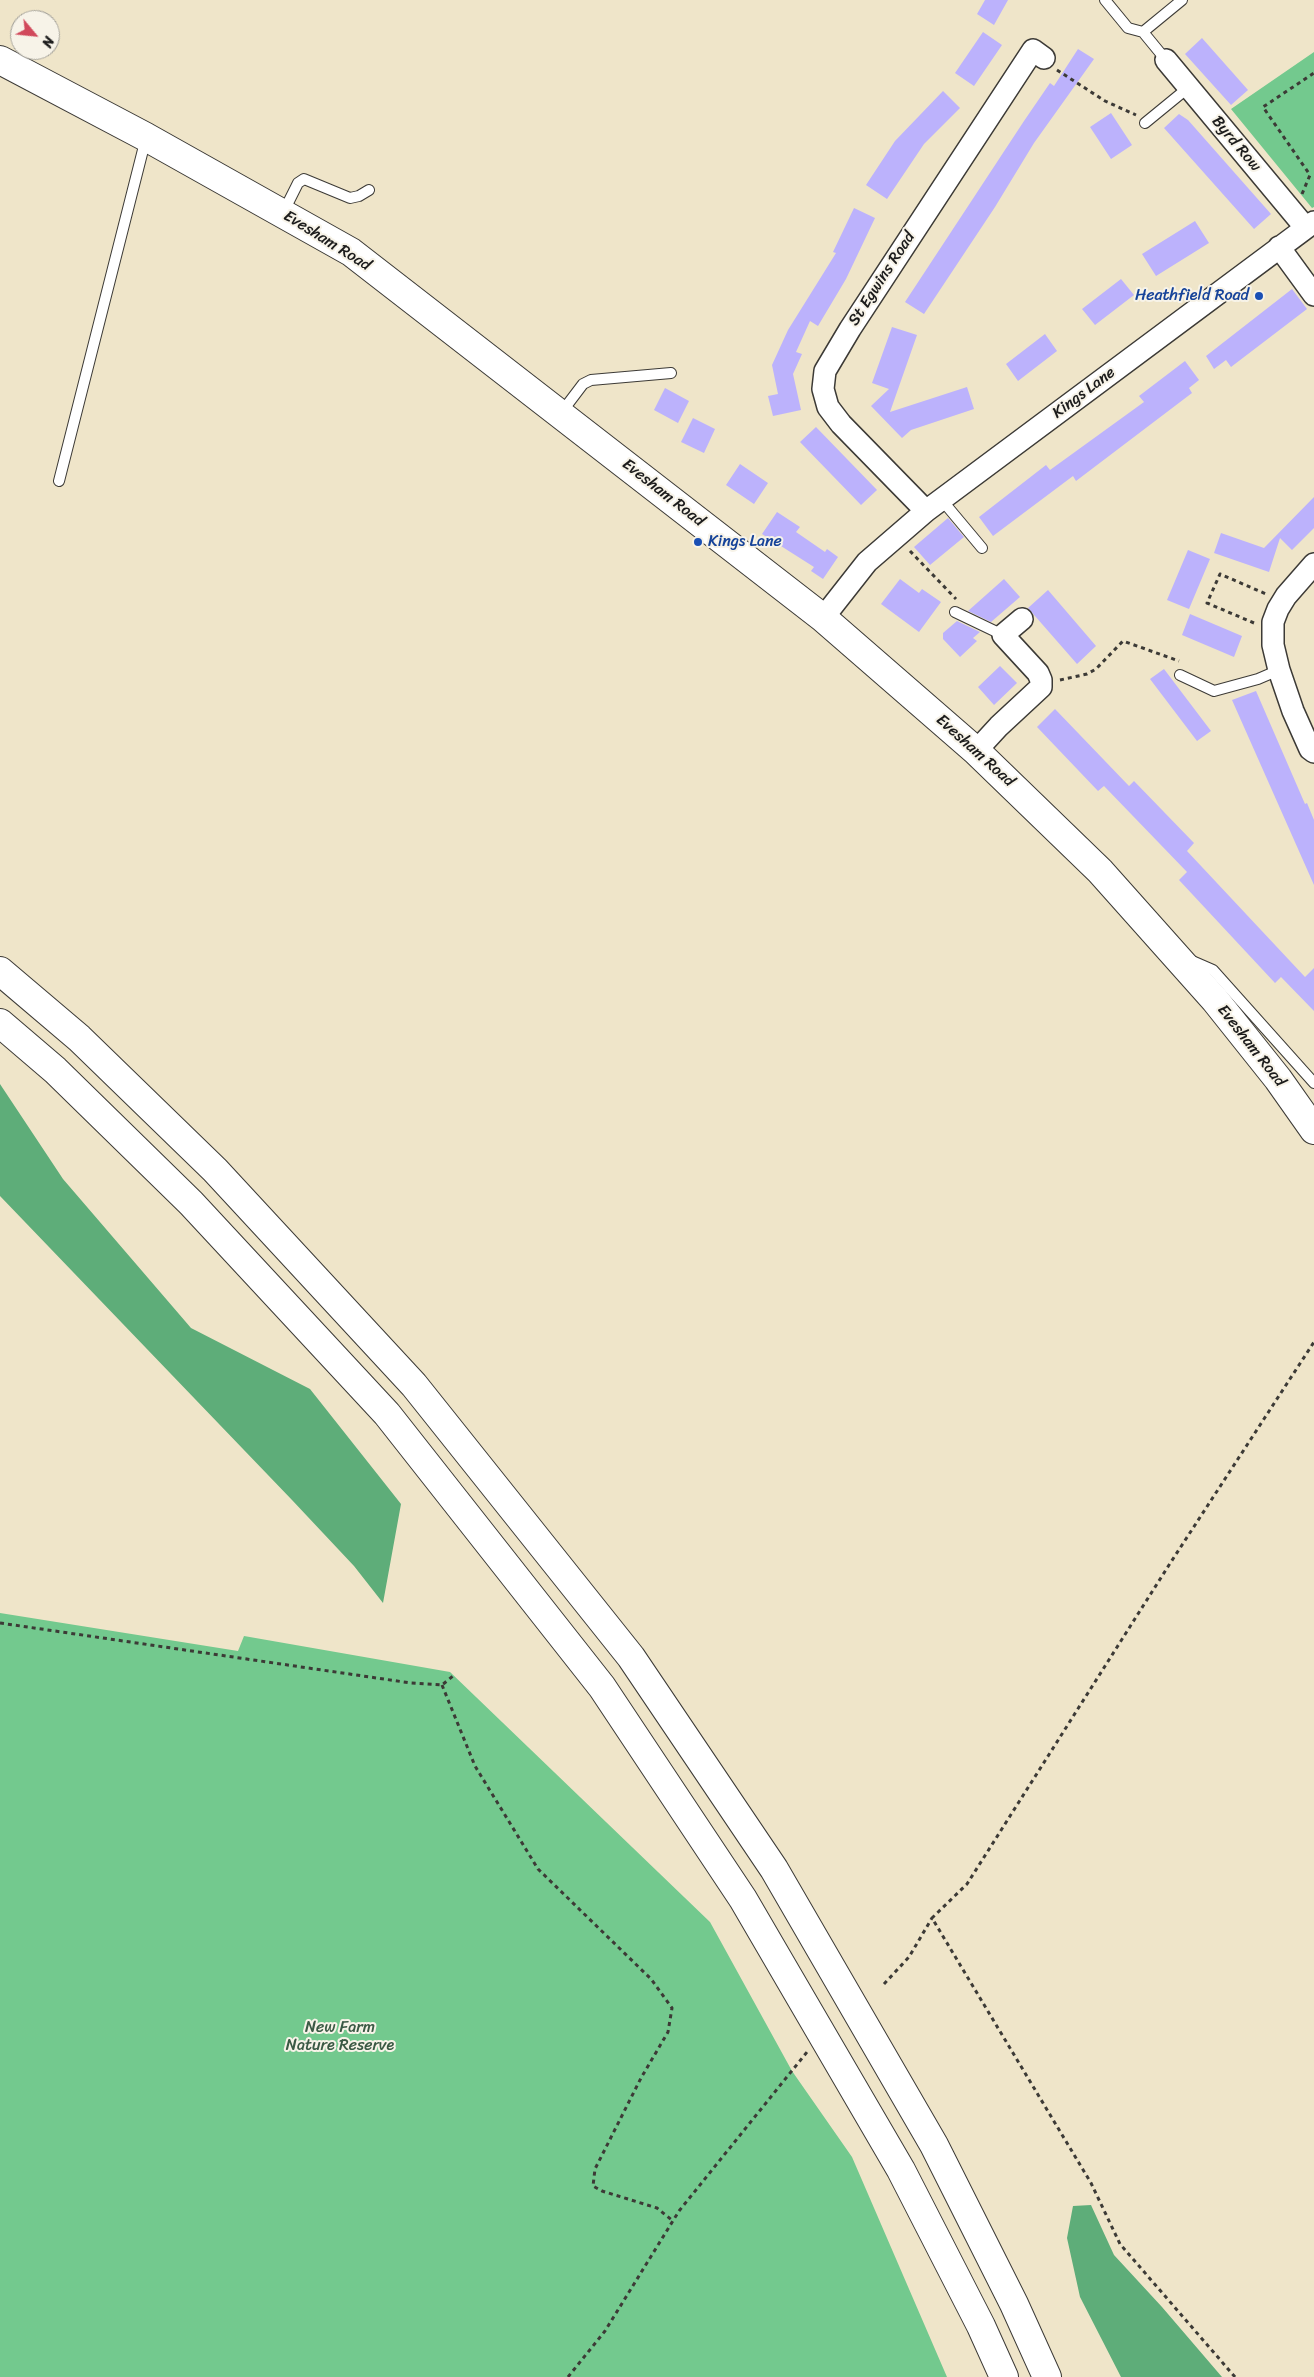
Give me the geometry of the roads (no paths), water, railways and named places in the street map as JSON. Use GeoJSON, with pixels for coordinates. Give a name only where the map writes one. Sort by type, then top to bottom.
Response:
{"type":"FeatureCollection","features":[{"type":"Feature","properties":{"kind":"main road","name":"Evesham Road"},"geometry":{"type":"LineString","coordinates":[[0,60],[146,138],[351,252],[823,618],[976,751],[1093,864],[1176,953],[1278,1079],[1314,1130]]}},
{"type":"Feature","properties":{"kind":"main road"},"geometry":{"type":"LineString","coordinates":[[0,971],[79,1038],[215,1170],[414,1384],[631,1657],[774,1869],[934,2145],[1014,2304],[1047,2377]]}},
{"type":"Feature","properties":{"kind":"main road"},"geometry":{"type":"LineString","coordinates":[[0,1023],[55,1070],[191,1203],[387,1414],[602,1687],[744,1899],[901,2170],[981,2326],[1004,2377]]}},
{"type":"Feature","properties":{"kind":"street","name":"St Egwins Road"},"geometry":{"type":"LineString","coordinates":[[933,505],[841,424],[828,407],[824,389],[825,371],[850,329],[1034,50],[1044,58]]}},
{"type":"Feature","properties":{"kind":"street","name":"Byrd Row"},"geometry":{"type":"LineString","coordinates":[[1166,60],[1304,220]]}},
{"type":"Feature","properties":{"kind":"street","name":"Kings Lane"},"geometry":{"type":"LineString","coordinates":[[823,618],[867,562],[933,505],[1279,247],[1304,220]]}},
{"type":"Feature","properties":{"kind":"street"},"geometry":{"type":"LineString","coordinates":[[1279,247],[1314,295]]}},
{"type":"Feature","properties":{"kind":"street"},"geometry":{"type":"LineString","coordinates":[[1314,564],[1283,601],[1273,622],[1273,645],[1279,670],[1292,711],[1310,749],[1314,752]]}},
{"type":"Feature","properties":{"kind":"street"},"geometry":{"type":"LineString","coordinates":[[976,751],[999,726],[1041,687],[1042,680],[1038,673],[1002,635],[1022,619]]}},
{"type":"Feature","properties":{"kind":"lane"},"geometry":{"type":"LineString","coordinates":[[1105,0],[1128,28],[1143,32],[1166,60]]}},
{"type":"Feature","properties":{"kind":"lane"},"geometry":{"type":"LineString","coordinates":[[1143,32],[1182,0]]}},
{"type":"Feature","properties":{"kind":"lane"},"geometry":{"type":"LineString","coordinates":[[1145,123],[1189,87]]}},
{"type":"Feature","properties":{"kind":"lane"},"geometry":{"type":"LineString","coordinates":[[59,481],[146,138]]}},
{"type":"Feature","properties":{"kind":"lane"},"geometry":{"type":"LineString","coordinates":[[283,214],[298,183],[304,179],[350,198],[359,196],[369,190]]}},
{"type":"Feature","properties":{"kind":"lane"},"geometry":{"type":"LineString","coordinates":[[561,414],[583,384],[591,380],[671,373]]}},
{"type":"Feature","properties":{"kind":"lane"},"geometry":{"type":"LineString","coordinates":[[933,505],[982,548]]}},
{"type":"Feature","properties":{"kind":"lane"},"geometry":{"type":"LineString","coordinates":[[955,612],[1002,635]]}},
{"type":"Feature","properties":{"kind":"lane"},"geometry":{"type":"LineString","coordinates":[[1180,675],[1214,691],[1279,670]]}},
{"type":"Feature","properties":{"kind":"lane"},"geometry":{"type":"LineString","coordinates":[[1176,953],[1213,970],[1314,1083]]}},
{"type":"Feature","properties":{"kind":"place","name":"Heathfield Road"},"geometry":{"type":"Point","coordinates":[1259,296]}},
{"type":"Feature","properties":{"kind":"place","name":"Kings Lane"},"geometry":{"type":"Point","coordinates":[698,542]}},
{"type":"Feature","properties":{"kind":"park label","name":"New Farm Nature Reserve"},"geometry":{"type":"Point","coordinates":[340,2037]}}]}
